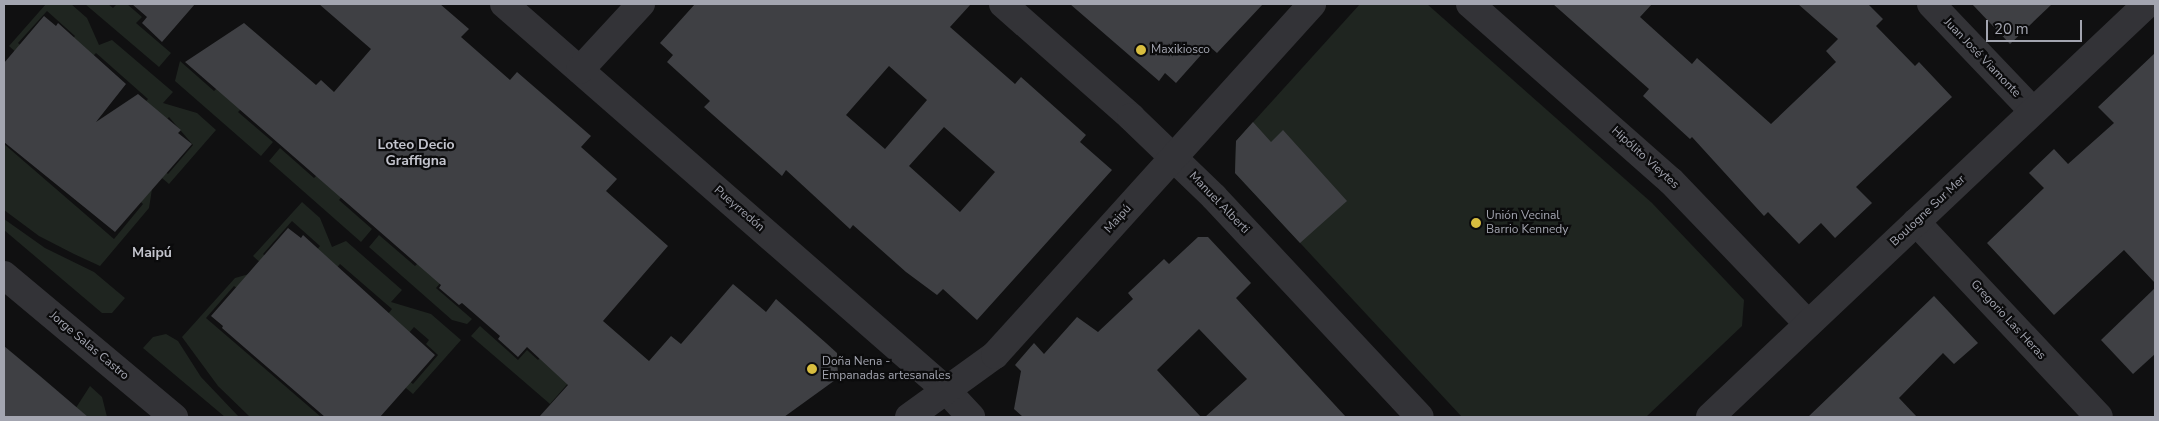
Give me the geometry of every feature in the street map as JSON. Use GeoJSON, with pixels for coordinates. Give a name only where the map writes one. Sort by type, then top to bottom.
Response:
{"type":"FeatureCollection","features":[{"type":"Feature","properties":{"kind":"street","name":"Pueyrredón"},"geometry":{"type":"LineString","coordinates":[[504,4],[946,390],[971,417]]}},
{"type":"Feature","properties":{"kind":"street"},"geometry":{"type":"LineString","coordinates":[[580,70],[641,4]]}},
{"type":"Feature","properties":{"kind":"street","name":"Manuel Alberti"},"geometry":{"type":"LineString","coordinates":[[1002,4],[1214,196],[1420,417]]}},
{"type":"Feature","properties":{"kind":"street","name":"Maipú"},"geometry":{"type":"LineString","coordinates":[[909,417],[995,355],[1312,4]]}},
{"type":"Feature","properties":{"kind":"street","name":"Hipólito Vieytes"},"geometry":{"type":"LineString","coordinates":[[1470,4],[1671,180],[1808,324]]}},
{"type":"Feature","properties":{"kind":"street","name":"Juan José Viamonte"},"geometry":{"type":"LineString","coordinates":[[1931,4],[2033,112]]}},
{"type":"Feature","properties":{"kind":"street","name":"Boulogne Sur Mer"},"geometry":{"type":"LineString","coordinates":[[1710,417],[2147,4]]}},
{"type":"Feature","properties":{"kind":"street","name":"Gregorio Las Heras"},"geometry":{"type":"LineString","coordinates":[[1916,222],[2099,417]]}},
{"type":"Feature","properties":{"kind":"street","name":"Jorge Salas Castro"},"geometry":{"type":"LineString","coordinates":[[4,275],[171,416]]}},
{"type":"Feature","properties":{"kind":"shaded area"},"geometry":{"type":"Polygon","coordinates":[[[46,4],[71,4],[87,18],[99,45],[112,40],[173,92],[163,103],[197,113],[216,130],[169,184],[149,167],[153,162],[168,174],[193,145],[169,117],[158,129],[137,111],[148,99],[96,53],[83,66],[64,49],[75,36],[47,11],[18,43],[32,56],[27,62],[9,46],[46,4]]]}},
{"type":"Feature","properties":{"kind":"shaded area"},"geometry":{"type":"Polygon","coordinates":[[[85,4],[108,4],[113,8],[117,4],[127,4],[142,17],[136,23],[171,53],[159,67],[85,4]]]}},
{"type":"Feature","properties":{"kind":"shaded area","name":"Unión Vecinal Barrio Kennedy"},"geometry":{"type":"Polygon","coordinates":[[[1360,4],[1427,4],[1652,203],[1744,300],[1742,326],[1646,417],[1462,417],[1235,173],[1236,141],[1360,4]]]}},
{"type":"Feature","properties":{"kind":"shaded area"},"geometry":{"type":"Polygon","coordinates":[[[180,61],[214,91],[220,85],[244,106],[238,112],[273,142],[261,156],[175,81],[180,61]]]}},
{"type":"Feature","properties":{"kind":"shaded area"},"geometry":{"type":"Polygon","coordinates":[[[4,144],[114,239],[143,204],[129,191],[153,183],[149,208],[100,266],[39,236],[4,210],[4,144]]]}},
{"type":"Feature","properties":{"kind":"shaded area"},"geometry":{"type":"Polygon","coordinates":[[[280,148],[314,178],[321,171],[345,193],[339,200],[372,229],[361,242],[269,161],[280,148]]]}},
{"type":"Feature","properties":{"kind":"shaded area"},"geometry":{"type":"Polygon","coordinates":[[[302,202],[320,218],[332,247],[346,241],[402,290],[391,302],[431,314],[461,340],[413,394],[393,377],[398,372],[413,384],[438,355],[426,344],[429,340],[414,327],[403,340],[382,321],[392,309],[340,264],[329,276],[309,259],[320,246],[292,221],[263,254],[276,266],[271,272],[253,256],[302,202]]]}},
{"type":"Feature","properties":{"kind":"shaded area"},"geometry":{"type":"Polygon","coordinates":[[[4,219],[45,248],[94,272],[125,298],[112,313],[102,313],[4,230],[4,219]]]}},
{"type":"Feature","properties":{"kind":"shaded area"},"geometry":{"type":"Polygon","coordinates":[[[379,235],[415,266],[422,259],[444,279],[436,288],[472,319],[467,324],[452,320],[369,247],[379,235]]]}},
{"type":"Feature","properties":{"kind":"shaded area"},"geometry":{"type":"Polygon","coordinates":[[[256,272],[249,297],[234,286],[206,318],[321,417],[250,417],[218,386],[182,337],[235,278],[256,272]]]}},
{"type":"Feature","properties":{"kind":"shaded area"},"geometry":{"type":"Polygon","coordinates":[[[480,326],[518,360],[527,350],[538,360],[552,345],[591,357],[550,404],[471,336],[480,326]]]}},
{"type":"Feature","properties":{"kind":"shaded area"},"geometry":{"type":"Polygon","coordinates":[[[166,334],[178,341],[201,377],[239,417],[225,417],[143,348],[153,337],[166,334]]]}},
{"type":"Feature","properties":{"kind":"shaded area"},"geometry":{"type":"Polygon","coordinates":[[[90,386],[102,397],[107,417],[76,417],[72,414],[90,386]]]}},
{"type":"Feature","properties":{"kind":"building"},"geometry":{"type":"Polygon","coordinates":[[[132,4],[195,4],[162,42],[142,23],[147,17],[132,4]]]}},
{"type":"Feature","properties":{"kind":"building"},"geometry":{"type":"Polygon","coordinates":[[[319,4],[440,4],[469,29],[461,37],[510,80],[517,72],[591,136],[581,147],[617,179],[606,191],[668,246],[603,321],[649,361],[671,336],[681,344],[733,284],[766,312],[776,299],[826,343],[837,353],[838,378],[784,417],[539,417],[568,385],[527,347],[518,357],[498,339],[500,336],[462,303],[459,305],[439,288],[441,285],[185,62],[244,23],[316,85],[321,80],[334,92],[371,49],[319,4]]]}},
{"type":"Feature","properties":{"kind":"building"},"geometry":{"type":"Polygon","coordinates":[[[695,4],[971,4],[950,27],[1015,84],[1021,77],[1086,135],[1080,142],[1112,170],[977,320],[943,289],[937,295],[906,272],[853,225],[850,229],[786,170],[782,176],[704,107],[710,101],[667,62],[673,55],[660,43],[695,4]],[[889,66],[846,115],[885,149],[927,100],[889,66]],[[944,127],[909,166],[960,212],[995,172],[944,127]]]}},
{"type":"Feature","properties":{"kind":"building"},"geometry":{"type":"Polygon","coordinates":[[[1070,4],[1263,4],[1217,53],[1209,46],[1176,83],[1165,73],[1159,81],[1070,4]]]}},
{"type":"Feature","properties":{"kind":"building"},"geometry":{"type":"Polygon","coordinates":[[[1553,4],[1652,4],[1640,17],[1692,64],[1697,58],[1771,124],[1836,62],[1826,51],[1838,39],[1798,4],[1868,4],[1883,19],[1876,26],[1915,66],[1919,62],[1952,97],[1856,187],[1872,203],[1835,238],[1821,223],[1799,244],[1768,212],[1764,216],[1692,137],[1690,139],[1643,96],[1649,89],[1553,4]]]}},
{"type":"Feature","properties":{"kind":"building"},"geometry":{"type":"Polygon","coordinates":[[[1972,4],[2052,4],[2010,44],[1972,4]]]}},
{"type":"Feature","properties":{"kind":"building"},"geometry":{"type":"Polygon","coordinates":[[[44,16],[56,26],[58,23],[126,84],[96,122],[138,94],[181,130],[178,133],[192,144],[115,232],[4,142],[4,63],[44,16]]]}},
{"type":"Feature","properties":{"kind":"building"},"geometry":{"type":"Polygon","coordinates":[[[2155,53],[2155,283],[2124,250],[2054,315],[1987,243],[2044,188],[2029,173],[2054,149],[2068,164],[2114,123],[2098,107],[2155,53]]]}},
{"type":"Feature","properties":{"kind":"building"},"geometry":{"type":"Polygon","coordinates":[[[1253,122],[1271,142],[1283,130],[1347,201],[1300,243],[1235,173],[1236,141],[1253,122]]]}},
{"type":"Feature","properties":{"kind":"building"},"geometry":{"type":"Polygon","coordinates":[[[288,228],[301,238],[303,235],[435,355],[380,417],[325,417],[222,328],[223,326],[211,316],[288,228]]]}},
{"type":"Feature","properties":{"kind":"building"},"geometry":{"type":"Polygon","coordinates":[[[1198,237],[1208,237],[1251,283],[1236,298],[1346,417],[1205,417],[1247,379],[1199,329],[1157,370],[1201,417],[1023,417],[1014,409],[1021,371],[1015,365],[1034,343],[1044,354],[1077,317],[1098,332],[1133,299],[1128,293],[1164,259],[1169,264],[1198,237]]]}},
{"type":"Feature","properties":{"kind":"building"},"geometry":{"type":"Polygon","coordinates":[[[2155,288],[2155,354],[2133,374],[2101,340],[2155,288]]]}},
{"type":"Feature","properties":{"kind":"building"},"geometry":{"type":"Polygon","coordinates":[[[1934,296],[1978,343],[1954,364],[1943,353],[1899,398],[1917,417],[1808,417],[1934,296]]]}},
{"type":"Feature","properties":{"kind":"building"},"geometry":{"type":"Polygon","coordinates":[[[4,346],[40,376],[88,417],[4,417],[4,346]]]}},
{"type":"Feature","properties":{"kind":"place","name":"Maxikiosco"},"geometry":{"type":"Point","coordinates":[1141,50]}},
{"type":"Feature","properties":{"kind":"place","name":"Unión Vecinal Barrio Kennedy"},"geometry":{"type":"Point","coordinates":[1476,223]}},
{"type":"Feature","properties":{"kind":"place","name":"Doña Nena - Empanadas artesanales"},"geometry":{"type":"Point","coordinates":[812,369]}},
{"type":"Feature","properties":{"kind":"district","name":"Loteo Decio Graffigna"},"geometry":{"type":"Point","coordinates":[416,154]}},
{"type":"Feature","properties":{"kind":"district","name":"Maipú"},"geometry":{"type":"Point","coordinates":[152,253]}}]}
